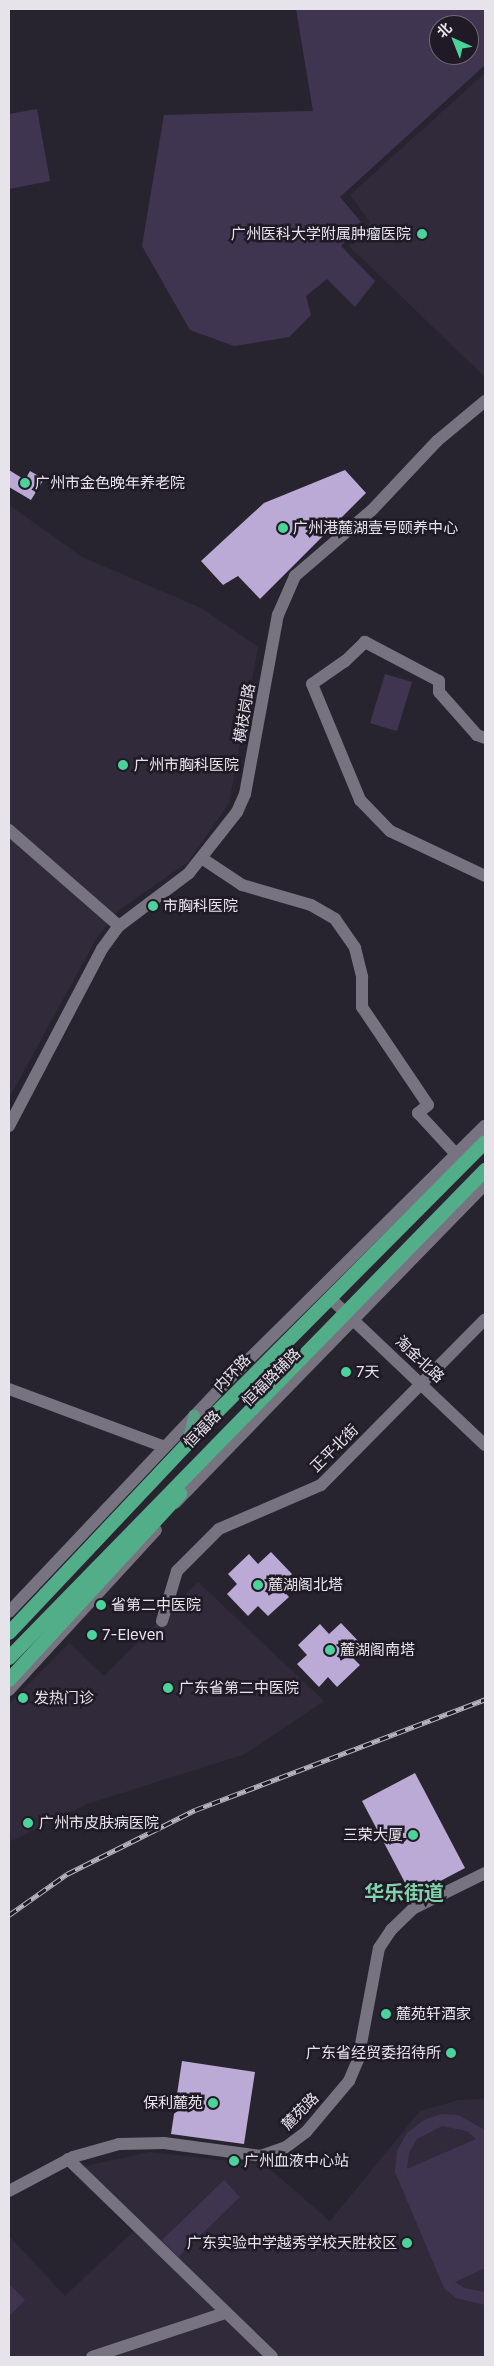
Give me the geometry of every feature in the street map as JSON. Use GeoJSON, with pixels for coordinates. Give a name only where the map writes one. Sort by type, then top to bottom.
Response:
{"type":"FeatureCollection","features":[{"type":"Feature","properties":{"kind":"highway","name":"内环路"},"geometry":{"type":"LineString","coordinates":[[9,1633],[216,1413],[485,1142]]}},
{"type":"Feature","properties":{"kind":"highway"},"geometry":{"type":"LineString","coordinates":[[9,1658],[485,1168]]}},
{"type":"Feature","properties":{"kind":"highway"},"geometry":{"type":"LineString","coordinates":[[9,1680],[180,1494]]}},
{"type":"Feature","properties":{"kind":"main road","name":"恒福路"},"geometry":{"type":"LineString","coordinates":[[9,1623],[104,1533],[331,1299],[485,1146]]}},
{"type":"Feature","properties":{"kind":"main road","name":"恒福路"},"geometry":{"type":"LineString","coordinates":[[9,1654],[342,1309],[485,1168]]}},
{"type":"Feature","properties":{"kind":"main road"},"geometry":{"type":"LineString","coordinates":[[188,1445],[194,1416]]}},
{"type":"Feature","properties":{"kind":"main road"},"geometry":{"type":"LineString","coordinates":[[180,1494],[205,1450]]}},
{"type":"Feature","properties":{"kind":"street","name":"横枝岗路"},"geometry":{"type":"LineString","coordinates":[[9,1126],[81,983],[119,926],[203,859],[225,831],[245,794],[278,615],[295,576],[372,510],[437,440],[485,400]]}},
{"type":"Feature","properties":{"kind":"street"},"geometry":{"type":"LineString","coordinates":[[485,738],[476,736],[439,692],[439,681],[365,642],[345,661],[312,684],[360,800],[390,831],[485,876]]}},
{"type":"Feature","properties":{"kind":"street"},"geometry":{"type":"LineString","coordinates":[[9,830],[119,926]]}},
{"type":"Feature","properties":{"kind":"street"},"geometry":{"type":"LineString","coordinates":[[203,859],[242,885],[311,904],[335,919],[355,948],[362,977],[362,1008],[428,1104],[418,1113],[456,1154]]}},
{"type":"Feature","properties":{"kind":"street","name":"恒福路辅路"},"geometry":{"type":"LineString","coordinates":[[9,1612],[194,1416],[485,1126]]}},
{"type":"Feature","properties":{"kind":"street","name":"恒福路辅路"},"geometry":{"type":"LineString","coordinates":[[9,1690],[100,1594],[180,1494],[485,1184]]}},
{"type":"Feature","properties":{"kind":"street","name":"淘金北路"},"geometry":{"type":"LineString","coordinates":[[331,1299],[422,1381],[485,1445]]}},
{"type":"Feature","properties":{"kind":"street","name":"正平北街"},"geometry":{"type":"LineString","coordinates":[[162,1621],[176,1571],[219,1529],[321,1485],[422,1381],[485,1320]]}},
{"type":"Feature","properties":{"kind":"street"},"geometry":{"type":"LineString","coordinates":[[9,1389],[165,1447]]}},
{"type":"Feature","properties":{"kind":"street","name":"麓苑路"},"geometry":{"type":"LineString","coordinates":[[9,2191],[68,2159],[119,2144],[141,2142],[261,2156],[286,2147],[306,2132],[348,2081],[358,2060],[379,1948],[390,1930],[414,1908],[485,1873]]}},
{"type":"Feature","properties":{"kind":"street"},"geometry":{"type":"LineString","coordinates":[[68,2159],[272,2357]]}},
{"type":"Feature","properties":{"kind":"street"},"geometry":{"type":"LineString","coordinates":[[92,2357],[225,2313]]}},
{"type":"Feature","properties":{"kind":"shaded area"},"geometry":{"type":"Polygon","coordinates":[[[296,9],[485,9],[485,65],[340,197],[361,222],[341,246],[375,281],[355,307],[327,279],[306,296],[311,315],[289,337],[234,346],[190,330],[142,246],[164,115],[313,111],[296,9]]]}},
{"type":"Feature","properties":{"kind":"shaded area","name":"广州医科大学附属肿瘤医院"},"geometry":{"type":"Polygon","coordinates":[[[485,73],[485,377],[349,246],[370,222],[350,195],[485,73]]]}},
{"type":"Feature","properties":{"kind":"shaded area"},"geometry":{"type":"Polygon","coordinates":[[[37,109],[50,181],[9,189],[9,114],[37,109]]]}},
{"type":"Feature","properties":{"kind":"shaded area","name":"广州市胸科医院"},"geometry":{"type":"Polygon","coordinates":[[[9,505],[82,557],[201,608],[258,647],[229,803],[188,862],[119,910],[96,939],[9,1098],[9,505]]]}},
{"type":"Feature","properties":{"kind":"shaded area"},"geometry":{"type":"Polygon","coordinates":[[[385,674],[412,682],[397,731],[370,723],[385,674]]]}},
{"type":"Feature","properties":{"kind":"shaded area","name":"广东省第二中医院"},"geometry":{"type":"Polygon","coordinates":[[[198,1582],[324,1701],[245,1754],[87,1804],[9,1842],[9,1704],[69,1643],[104,1676],[198,1582]]]}},
{"type":"Feature","properties":{"kind":"shaded area"},"geometry":{"type":"Polygon","coordinates":[[[485,2099],[485,2357],[9,2357],[9,2236],[65,2296],[135,2230],[76,2168],[150,2152],[265,2165],[330,2221],[420,2111],[459,2100],[485,2099]]]}},
{"type":"Feature","properties":{"kind":"shaded area"},"geometry":{"type":"Polygon","coordinates":[[[441,2114],[458,2115],[485,2130],[485,2268],[455,2282],[464,2288],[485,2292],[485,2305],[456,2298],[444,2288],[395,2172],[397,2151],[407,2133],[424,2120],[441,2114]],[[442,2126],[417,2139],[409,2153],[407,2169],[476,2139],[467,2131],[442,2126]]]}},
{"type":"Feature","properties":{"kind":"shaded area"},"geometry":{"type":"Polygon","coordinates":[[[224,2180],[240,2197],[178,2257],[162,2240],[224,2180]]]}},
{"type":"Feature","properties":{"kind":"shaded area"},"geometry":{"type":"Polygon","coordinates":[[[9,2284],[25,2300],[9,2316],[9,2284]]]}},
{"type":"Feature","properties":{"kind":"building","name":"广州市金色晚年养老院"},"geometry":{"type":"Polygon","coordinates":[[[9,470],[25,480],[30,471],[44,479],[31,500],[9,487],[9,470]]]}},
{"type":"Feature","properties":{"kind":"building","name":"广州港麓湖壹号颐养中心"},"geometry":{"type":"Polygon","coordinates":[[[345,470],[366,493],[260,599],[238,576],[223,585],[201,561],[264,503],[345,470]]]}},
{"type":"Feature","properties":{"kind":"building","name":"麓湖阁北塔"},"geometry":{"type":"Polygon","coordinates":[[[271,1552],[292,1574],[279,1586],[289,1597],[268,1616],[258,1606],[248,1616],[227,1594],[237,1584],[228,1574],[249,1554],[258,1564],[271,1552]]]}},
{"type":"Feature","properties":{"kind":"building","name":"麓湖阁南塔"},"geometry":{"type":"Polygon","coordinates":[[[341,1623],[362,1645],[351,1656],[360,1665],[337,1687],[328,1677],[319,1687],[297,1664],[307,1655],[298,1645],[320,1624],[329,1634],[341,1623]]]}},
{"type":"Feature","properties":{"kind":"building","name":"三荣大厦"},"geometry":{"type":"Polygon","coordinates":[[[415,1773],[465,1868],[412,1896],[362,1801],[415,1773]]]}},
{"type":"Feature","properties":{"kind":"building","name":"保利麓苑"},"geometry":{"type":"Polygon","coordinates":[[[182,2061],[255,2072],[244,2144],[171,2134],[182,2061]]]}},
{"type":"Feature","properties":{"kind":"railway"},"geometry":{"type":"LineString","coordinates":[[9,1915],[67,1874],[195,1810],[485,1699]]}},
{"type":"Feature","properties":{"kind":"place","name":"广州医科大学附属肿瘤医院"},"geometry":{"type":"Point","coordinates":[422,234]}},
{"type":"Feature","properties":{"kind":"place","name":"广州市金色晚年养老院"},"geometry":{"type":"Point","coordinates":[25,483]}},
{"type":"Feature","properties":{"kind":"place","name":"广州港麓湖壹号颐养中心"},"geometry":{"type":"Point","coordinates":[283,528]}},
{"type":"Feature","properties":{"kind":"place","name":"广州市胸科医院"},"geometry":{"type":"Point","coordinates":[123,765]}},
{"type":"Feature","properties":{"kind":"place","name":"市胸科医院"},"geometry":{"type":"Point","coordinates":[153,906]}},
{"type":"Feature","properties":{"kind":"place","name":"7天"},"geometry":{"type":"Point","coordinates":[346,1372]}},
{"type":"Feature","properties":{"kind":"place","name":"麓湖阁北塔"},"geometry":{"type":"Point","coordinates":[258,1585]}},
{"type":"Feature","properties":{"kind":"place","name":"省第二中医院"},"geometry":{"type":"Point","coordinates":[101,1605]}},
{"type":"Feature","properties":{"kind":"place","name":"7-Eleven"},"geometry":{"type":"Point","coordinates":[92,1635]}},
{"type":"Feature","properties":{"kind":"place","name":"麓湖阁南塔"},"geometry":{"type":"Point","coordinates":[330,1650]}},
{"type":"Feature","properties":{"kind":"place","name":"广东省第二中医院"},"geometry":{"type":"Point","coordinates":[168,1688]}},
{"type":"Feature","properties":{"kind":"place","name":"发热门诊"},"geometry":{"type":"Point","coordinates":[23,1698]}},
{"type":"Feature","properties":{"kind":"place","name":"广州市皮肤病医院"},"geometry":{"type":"Point","coordinates":[28,1823]}},
{"type":"Feature","properties":{"kind":"place","name":"三荣大厦"},"geometry":{"type":"Point","coordinates":[413,1835]}},
{"type":"Feature","properties":{"kind":"place","name":"麓苑轩酒家"},"geometry":{"type":"Point","coordinates":[386,2014]}},
{"type":"Feature","properties":{"kind":"place","name":"广东省经贸委招待所"},"geometry":{"type":"Point","coordinates":[451,2053]}},
{"type":"Feature","properties":{"kind":"place","name":"保利麓苑"},"geometry":{"type":"Point","coordinates":[213,2103]}},
{"type":"Feature","properties":{"kind":"place","name":"广州血液中心站"},"geometry":{"type":"Point","coordinates":[234,2161]}},
{"type":"Feature","properties":{"kind":"place","name":"广东实验中学越秀学校天胜校区"},"geometry":{"type":"Point","coordinates":[407,2243]}},
{"type":"Feature","properties":{"kind":"district","name":"华乐街道"},"geometry":{"type":"Point","coordinates":[404,1893]}}]}
